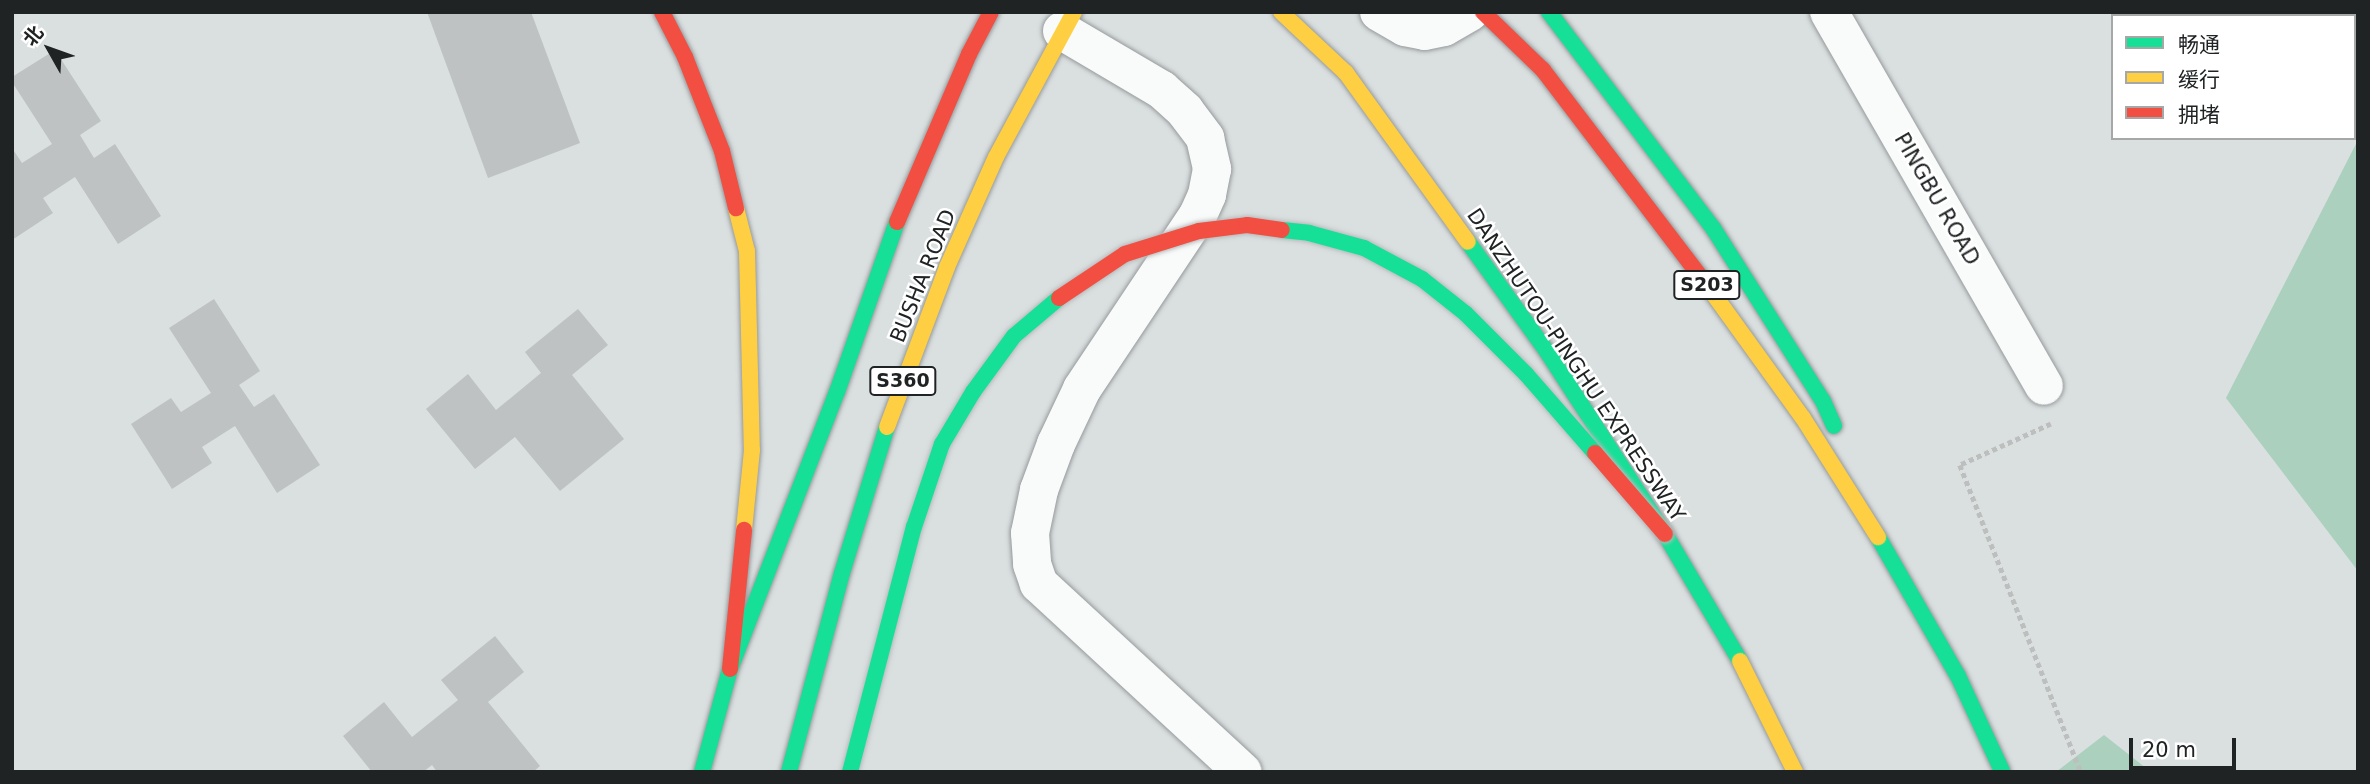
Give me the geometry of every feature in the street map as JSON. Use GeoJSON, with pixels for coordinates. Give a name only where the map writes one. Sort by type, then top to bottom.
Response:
{"type":"FeatureCollection","features":[{"type":"Feature","properties":{"kind":"main road"},"geometry":{"type":"LineString","coordinates":[[662,12],[685,57],[722,151],[747,251],[752,352],[752,450],[730,668]]}},
{"type":"Feature","properties":{"kind":"main road","name":"BUSHA ROAD"},"geometry":{"type":"LineString","coordinates":[[702,772],[730,668],[837,392],[890,238],[991,12]]}},
{"type":"Feature","properties":{"kind":"main road","name":"DANZHUTOU-PINGHU EXPRESSWAY"},"geometry":{"type":"LineString","coordinates":[[1281,12],[1346,73],[1548,354],[1665,534],[1754,685],[1795,772]]}},
{"type":"Feature","properties":{"kind":"main road","name":"S203"},"geometry":{"type":"LineString","coordinates":[[1483,12],[1543,70],[1675,240],[1803,418],[1903,578],[1958,676],[2002,771]]}},
{"type":"Feature","properties":{"kind":"main road"},"geometry":{"type":"LineString","coordinates":[[1549,12],[1713,228],[1823,401],[1840,439]]}},
{"type":"Feature","properties":{"kind":"main road","name":"BUSHA ROAD"},"geometry":{"type":"LineString","coordinates":[[789,772],[842,573],[898,393],[947,267],[996,157],[1068,22]]}},
{"type":"Feature","properties":{"kind":"main road"},"geometry":{"type":"LineString","coordinates":[[850,772],[914,527],[942,444],[973,392],[1014,336],[1069,289],[1125,254],[1199,231],[1248,225],[1308,233],[1364,248],[1422,279],[1466,314],[1526,374],[1665,534]]}},
{"type":"Feature","properties":{"kind":"main road"},"geometry":{"type":"LineString","coordinates":[[1852,464],[1903,578]]}},
{"type":"Feature","properties":{"kind":"street"},"geometry":{"type":"LineString","coordinates":[[1379,12],[1405,27],[1425,31],[1444,27],[1470,12]]}},
{"type":"Feature","properties":{"kind":"street","name":"PINGBU ROAD"},"geometry":{"type":"LineString","coordinates":[[1829,12],[2044,386]]}},
{"type":"Feature","properties":{"kind":"street"},"geometry":{"type":"LineString","coordinates":[[1068,22],[1162,90],[1185,111],[1205,138],[1212,169],[1207,195],[1198,215],[1082,389],[1056,444],[1039,490],[1030,533],[1031,564],[1039,584],[1243,772]]}},
{"type":"Feature","properties":{"kind":"path"},"geometry":{"type":"LineString","coordinates":[[2044,386],[2062,420],[1960,465],[2081,772]]}},
{"type":"Feature","properties":{"kind":"green space"},"geometry":{"type":"Polygon","coordinates":[[[2358,140],[2358,571],[2226,398],[2358,140]]]}},
{"type":"Feature","properties":{"kind":"green space"},"geometry":{"type":"Polygon","coordinates":[[[2104,735],[2151,772],[2056,772],[2104,735]]]}},
{"type":"Feature","properties":{"kind":"building"},"geometry":{"type":"Polygon","coordinates":[[[427,12],[531,12],[580,143],[488,178],[427,12]]]}},
{"type":"Feature","properties":{"kind":"building"},"geometry":{"type":"Polygon","coordinates":[[[55,50],[101,121],[80,135],[94,158],[115,144],[161,216],[118,244],[75,177],[43,198],[53,213],[12,240],[12,148],[22,163],[52,144],[12,82],[12,77],[55,50]]]}},
{"type":"Feature","properties":{"kind":"building"},"geometry":{"type":"Polygon","coordinates":[[[214,299],[260,371],[239,385],[254,407],[274,394],[320,465],[277,493],[235,426],[202,447],[212,463],[172,489],[131,424],[171,398],[181,412],[211,393],[169,328],[214,299]]]}},
{"type":"Feature","properties":{"kind":"building"},"geometry":{"type":"Polygon","coordinates":[[[578,309],[608,345],[572,375],[624,439],[560,491],[515,437],[475,469],[426,409],[468,374],[496,410],[541,373],[525,352],[578,309]]]}},
{"type":"Feature","properties":{"kind":"building"},"geometry":{"type":"Polygon","coordinates":[[[495,636],[524,672],[488,702],[540,766],[533,772],[437,772],[432,765],[423,772],[372,772],[343,736],[384,702],[412,737],[458,700],[441,680],[495,636]]]}},
{"type":"Feature","properties":{"kind":"traffic: fast"},"geometry":{"type":"LineString","coordinates":[[1549,12],[1713,228],[1823,401],[1834,426]]}},
{"type":"Feature","properties":{"kind":"traffic: fast"},"geometry":{"type":"LineString","coordinates":[[702,772],[730,669],[837,392],[897,222]]}},
{"type":"Feature","properties":{"kind":"traffic: fast"},"geometry":{"type":"LineString","coordinates":[[1282,230],[1309,233],[1364,248],[1422,279],[1466,314],[1526,374],[1595,453]]}},
{"type":"Feature","properties":{"kind":"traffic: fast"},"geometry":{"type":"LineString","coordinates":[[1468,242],[1548,353],[1665,534],[1740,661]]}},
{"type":"Feature","properties":{"kind":"traffic: fast"},"geometry":{"type":"LineString","coordinates":[[850,772],[914,527],[942,444],[973,392],[1014,336],[1059,298]]}},
{"type":"Feature","properties":{"kind":"traffic: fast"},"geometry":{"type":"LineString","coordinates":[[789,772],[842,573],[887,427]]}},
{"type":"Feature","properties":{"kind":"traffic: fast"},"geometry":{"type":"LineString","coordinates":[[1878,537],[1958,676],[2002,771]]}},
{"type":"Feature","properties":{"kind":"traffic: slow"},"geometry":{"type":"LineString","coordinates":[[887,427],[947,267],[996,157],[1074,12]]}},
{"type":"Feature","properties":{"kind":"traffic: slow"},"geometry":{"type":"LineString","coordinates":[[1281,12],[1346,73],[1468,242]]}},
{"type":"Feature","properties":{"kind":"traffic: slow"},"geometry":{"type":"LineString","coordinates":[[736,208],[747,251],[752,450],[744,530]]}},
{"type":"Feature","properties":{"kind":"traffic: slow"},"geometry":{"type":"LineString","coordinates":[[1712,292],[1803,418],[1878,537]]}},
{"type":"Feature","properties":{"kind":"traffic: slow"},"geometry":{"type":"LineString","coordinates":[[1740,661],[1795,772]]}},
{"type":"Feature","properties":{"kind":"traffic: jam"},"geometry":{"type":"LineString","coordinates":[[662,12],[685,57],[722,151],[736,208]]}},
{"type":"Feature","properties":{"kind":"traffic: jam"},"geometry":{"type":"LineString","coordinates":[[897,222],[969,54],[991,12]]}},
{"type":"Feature","properties":{"kind":"traffic: jam"},"geometry":{"type":"LineString","coordinates":[[1483,12],[1543,70],[1712,292]]}},
{"type":"Feature","properties":{"kind":"traffic: jam"},"geometry":{"type":"LineString","coordinates":[[1059,298],[1125,254],[1199,231],[1247,225],[1282,230]]}},
{"type":"Feature","properties":{"kind":"traffic: jam"},"geometry":{"type":"LineString","coordinates":[[1595,453],[1665,534]]}},
{"type":"Feature","properties":{"kind":"traffic: jam"},"geometry":{"type":"LineString","coordinates":[[730,669],[744,530]]}}]}
